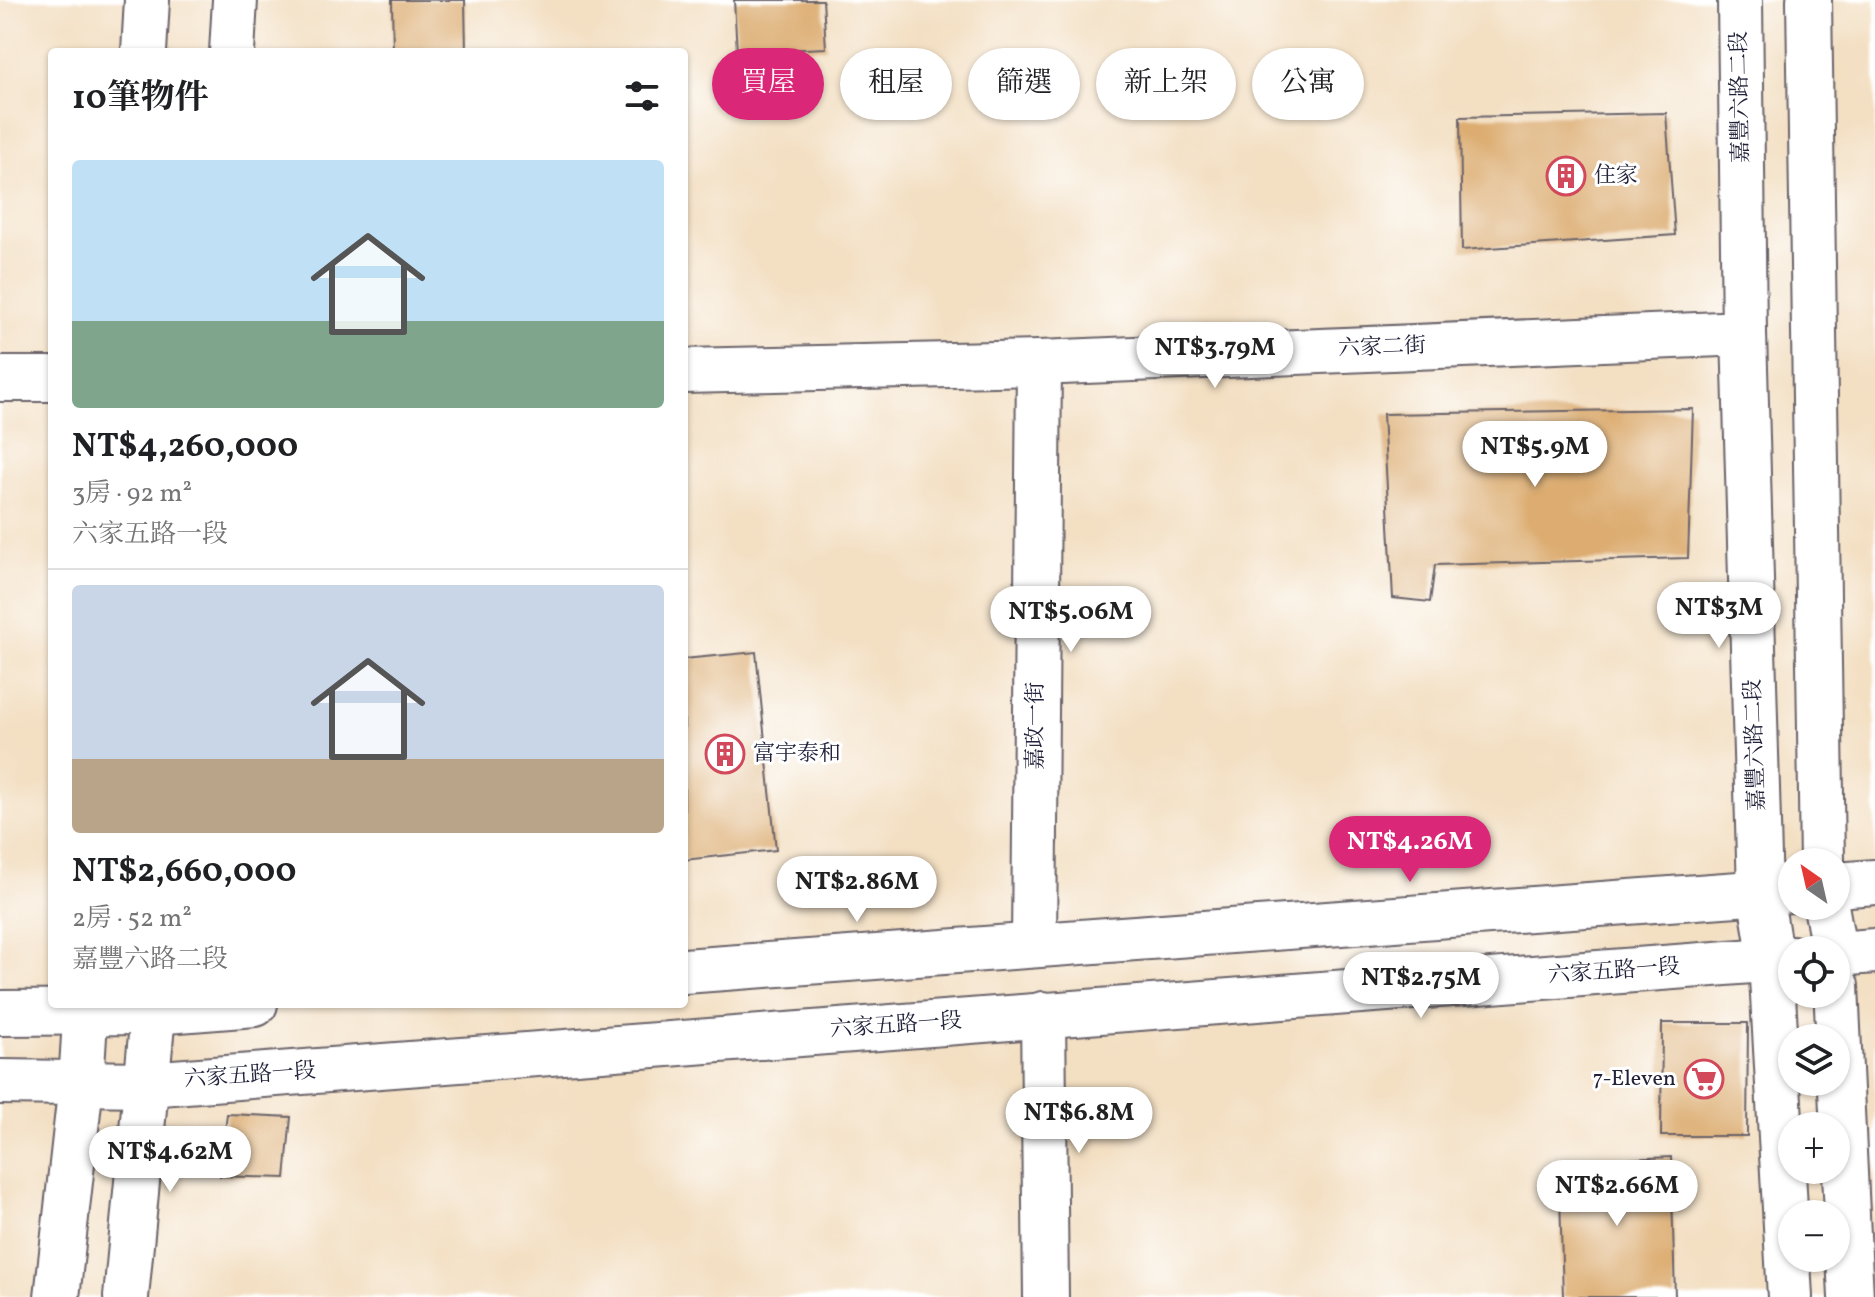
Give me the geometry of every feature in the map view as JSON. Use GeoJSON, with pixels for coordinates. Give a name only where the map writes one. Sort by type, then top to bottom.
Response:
{"type":"FeatureCollection","features":[{"type":"Feature","properties":{"kind":"street"},"geometry":{"type":"LineString","coordinates":[[144,48],[147,0]]}},
{"type":"Feature","properties":{"kind":"street"},"geometry":{"type":"LineString","coordinates":[[232,48],[235,0]]}},
{"type":"Feature","properties":{"kind":"street","name":"嘉豐六路二段"},"geometry":{"type":"LineString","coordinates":[[1740,0],[1744,333],[1779,936]]}},
{"type":"Feature","properties":{"kind":"street"},"geometry":{"type":"LineString","coordinates":[[1809,0],[1822,848]]}},
{"type":"Feature","properties":{"kind":"street","name":"六家二街"},"geometry":{"type":"LineString","coordinates":[[688,371],[1039,363],[1744,333]]}},
{"type":"Feature","properties":{"kind":"street","name":"嘉政一街"},"geometry":{"type":"LineString","coordinates":[[1034,945],[1039,363]]}},
{"type":"Feature","properties":{"kind":"street"},"geometry":{"type":"LineString","coordinates":[[0,379],[48,379]]}},
{"type":"Feature","properties":{"kind":"street"},"geometry":{"type":"LineString","coordinates":[[1850,884],[1875,882]]}},
{"type":"Feature","properties":{"kind":"street"},"geometry":{"type":"LineString","coordinates":[[688,971],[1776,892]]}},
{"type":"Feature","properties":{"kind":"street"},"geometry":{"type":"LineString","coordinates":[[1850,952],[1875,951]]}},
{"type":"Feature","properties":{"kind":"street","name":"六家五路一段"},"geometry":{"type":"LineString","coordinates":[[0,1082],[147,1084],[1778,959]]}},
{"type":"Feature","properties":{"kind":"street"},"geometry":{"type":"LineString","coordinates":[[57,1297],[81,1084],[86,1008]]}},
{"type":"Feature","properties":{"kind":"street"},"geometry":{"type":"LineString","coordinates":[[0,1013],[154,1008],[126,1297]]}},
{"type":"Feature","properties":{"kind":"street","name":"嘉豐六路二段"},"geometry":{"type":"LineString","coordinates":[[1782,1008],[1790,1297]]}},
{"type":"Feature","properties":{"kind":"street"},"geometry":{"type":"LineString","coordinates":[[1837,1008],[1851,1297]]}},
{"type":"Feature","properties":{"kind":"street"},"geometry":{"type":"LineString","coordinates":[[1043,1014],[1046,1297]]}},
{"type":"Feature","properties":{"kind":"building"},"geometry":{"type":"Polygon","coordinates":[[[392,0],[465,0],[466,48],[393,48],[392,0]]]}},
{"type":"Feature","properties":{"kind":"building"},"geometry":{"type":"Polygon","coordinates":[[[734,0],[823,0],[826,48],[737,48],[734,0]]]}},
{"type":"Feature","properties":{"kind":"building","name":"住家"},"geometry":{"type":"Polygon","coordinates":[[[1666,113],[1675,235],[1462,250],[1460,117],[1666,113]]]}},
{"type":"Feature","properties":{"kind":"building"},"geometry":{"type":"Polygon","coordinates":[[[1693,409],[1688,558],[1435,565],[1430,602],[1393,598],[1383,414],[1693,409]]]}},
{"type":"Feature","properties":{"kind":"building","name":"富宇泰和"},"geometry":{"type":"Polygon","coordinates":[[[756,652],[776,850],[688,860],[688,659],[756,652]]]}},
{"type":"Feature","properties":{"kind":"building","name":"7-Eleven"},"geometry":{"type":"Polygon","coordinates":[[[1662,1023],[1748,1023],[1747,1136],[1661,1136],[1662,1023]]]}},
{"type":"Feature","properties":{"kind":"building"},"geometry":{"type":"Polygon","coordinates":[[[227,1114],[291,1117],[285,1178],[220,1176],[227,1114]]]}},
{"type":"Feature","properties":{"kind":"building"},"geometry":{"type":"Polygon","coordinates":[[[1671,1157],[1675,1297],[1563,1297],[1559,1162],[1671,1157]]]}},
{"type":"Feature","properties":{"kind":"place","name":"住家"},"geometry":{"type":"Point","coordinates":[1566,176]}},
{"type":"Feature","properties":{"kind":"place","name":"富宇泰和"},"geometry":{"type":"Point","coordinates":[725,754]}},
{"type":"Feature","properties":{"kind":"place","name":"7-Eleven"},"geometry":{"type":"Point","coordinates":[1704,1079]}}]}
